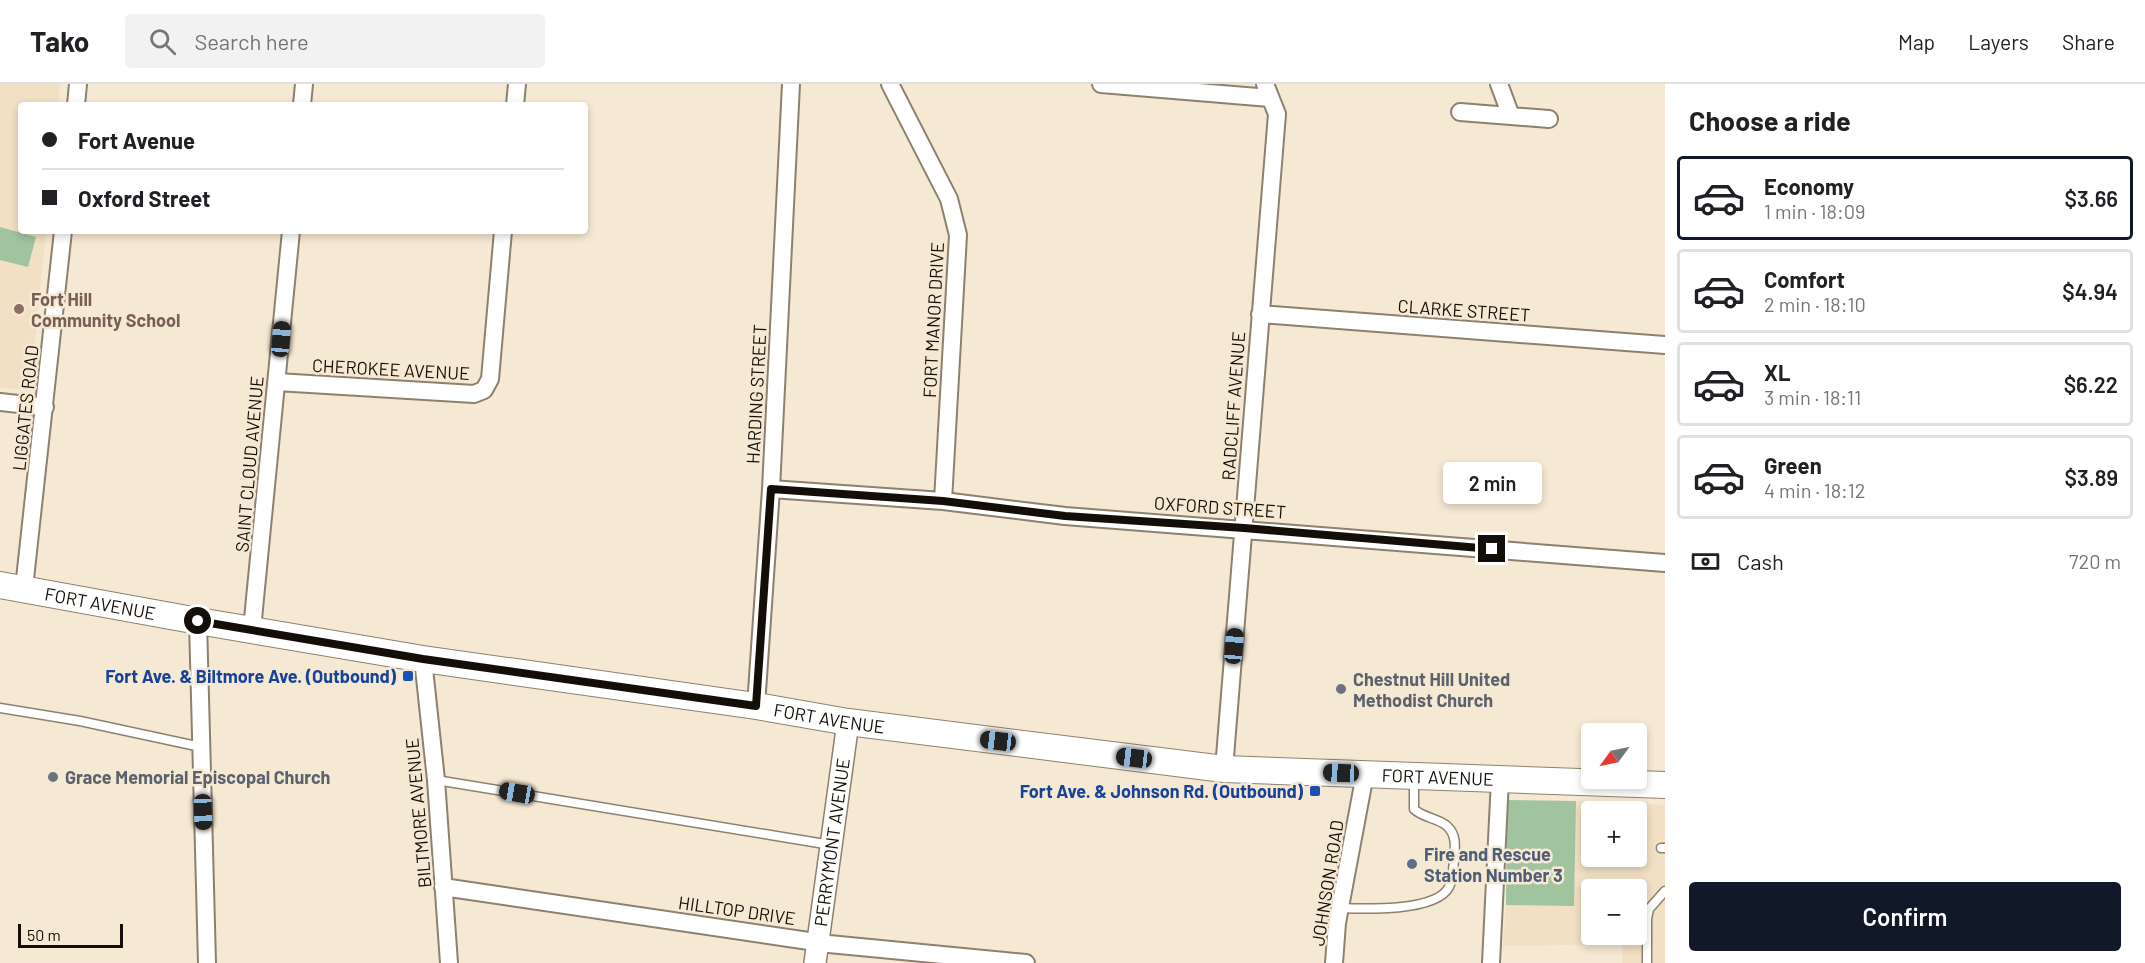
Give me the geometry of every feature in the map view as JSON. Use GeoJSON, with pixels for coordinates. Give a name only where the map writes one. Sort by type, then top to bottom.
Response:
{"type":"FeatureCollection","features":[{"type":"Feature","properties":{"kind":"main road","name":"FORT AVENUE"},"geometry":{"type":"LineString","coordinates":[[12,587],[423,659],[756,706],[849,722],[1224,770],[1665,785]]}},
{"type":"Feature","properties":{"kind":"street"},"geometry":{"type":"LineString","coordinates":[[76,102],[78,84]]}},
{"type":"Feature","properties":{"kind":"street"},"geometry":{"type":"LineString","coordinates":[[302,102],[304,84]]}},
{"type":"Feature","properties":{"kind":"street"},"geometry":{"type":"LineString","coordinates":[[515,102],[517,84]]}},
{"type":"Feature","properties":{"kind":"street","name":"HARDING STREET"},"geometry":{"type":"LineString","coordinates":[[756,706],[771,489],[791,84]]}},
{"type":"Feature","properties":{"kind":"street","name":"FORT MANOR DRIVE"},"geometry":{"type":"LineString","coordinates":[[890,84],[949,199],[958,235],[943,501]]}},
{"type":"Feature","properties":{"kind":"street"},"geometry":{"type":"LineString","coordinates":[[1101,84],[1268,91]]}},
{"type":"Feature","properties":{"kind":"street"},"geometry":{"type":"LineString","coordinates":[[1499,84],[1511,116]]}},
{"type":"Feature","properties":{"kind":"street","name":"RADCLIFF AVENUE"},"geometry":{"type":"LineString","coordinates":[[1224,770],[1277,114],[1268,91]]}},
{"type":"Feature","properties":{"kind":"street"},"geometry":{"type":"LineString","coordinates":[[1460,112],[1549,119]]}},
{"type":"Feature","properties":{"kind":"street","name":"LIGGATES ROAD"},"geometry":{"type":"LineString","coordinates":[[12,587],[45,407],[63,234]]}},
{"type":"Feature","properties":{"kind":"street","name":"SAINT CLOUD AVENUE"},"geometry":{"type":"LineString","coordinates":[[252,629],[291,234]]}},
{"type":"Feature","properties":{"kind":"street","name":"CHEROKEE AVENUE"},"geometry":{"type":"LineString","coordinates":[[277,382],[474,394],[484,390],[490,379],[503,234]]}},
{"type":"Feature","properties":{"kind":"street","name":"CLARKE STREET"},"geometry":{"type":"LineString","coordinates":[[1260,314],[1665,345]]}},
{"type":"Feature","properties":{"kind":"street"},"geometry":{"type":"LineString","coordinates":[[0,402],[45,407]]}},
{"type":"Feature","properties":{"kind":"street","name":"OXFORD STREET"},"geometry":{"type":"LineString","coordinates":[[771,489],[943,501],[1065,516],[1244,528],[1665,563]]}},
{"type":"Feature","properties":{"kind":"street"},"geometry":{"type":"LineString","coordinates":[[198,621],[207,963]]}},
{"type":"Feature","properties":{"kind":"street","name":"BILTMORE AVENUE"},"geometry":{"type":"LineString","coordinates":[[423,659],[436,780],[449,963]]}},
{"type":"Feature","properties":{"kind":"street","name":"PERRYMONT AVENUE"},"geometry":{"type":"LineString","coordinates":[[814,963],[849,722]]}},
{"type":"Feature","properties":{"kind":"street","name":"JOHNSON ROAD"},"geometry":{"type":"LineString","coordinates":[[1334,963],[1336,923],[1365,774]]}},
{"type":"Feature","properties":{"kind":"street"},"geometry":{"type":"LineString","coordinates":[[1491,963],[1500,779]]}},
{"type":"Feature","properties":{"kind":"street","name":"HILLTOP DRIVE"},"geometry":{"type":"LineString","coordinates":[[443,887],[818,941],[1026,963]]}},
{"type":"Feature","properties":{"kind":"lane"},"geometry":{"type":"LineString","coordinates":[[0,708],[80,721],[201,747]]}},
{"type":"Feature","properties":{"kind":"lane"},"geometry":{"type":"LineString","coordinates":[[1340,908],[1403,907],[1431,901],[1441,896],[1449,888],[1456,844],[1454,835],[1447,826],[1419,814],[1414,809],[1414,776]]}},
{"type":"Feature","properties":{"kind":"lane"},"geometry":{"type":"LineString","coordinates":[[436,780],[831,845]]}},
{"type":"Feature","properties":{"kind":"lane"},"geometry":{"type":"LineString","coordinates":[[1647,963],[1649,909],[1665,891]]}},
{"type":"Feature","properties":{"kind":"shaded area","name":"Fort Hill Community School"},"geometry":{"type":"Polygon","coordinates":[[[0,84],[60,84],[58,102],[18,102],[18,234],[46,234],[30,391],[0,387],[0,84]]]}},
{"type":"Feature","properties":{"kind":"shaded area"},"geometry":{"type":"Polygon","coordinates":[[[1576,801],[1581,801],[1581,867],[1647,867],[1647,804],[1665,805],[1665,963],[1622,963],[1622,945],[1647,945],[1647,879],[1581,879],[1581,945],[1503,946],[1506,905],[1574,906],[1576,801]]]}},
{"type":"Feature","properties":{"kind":"green space"},"geometry":{"type":"Polygon","coordinates":[[[0,227],[18,232],[18,234],[36,237],[28,267],[0,260],[0,227]]]}},
{"type":"Feature","properties":{"kind":"green space"},"geometry":{"type":"Polygon","coordinates":[[[1507,800],[1576,801],[1574,906],[1506,905],[1507,800]]]}},
{"type":"Feature","properties":{"kind":"place","name":"Fort Hill Community School"},"geometry":{"type":"Point","coordinates":[19,309]}},
{"type":"Feature","properties":{"kind":"place","name":"Fort Ave. & Biltmore Ave. (Outbound)"},"geometry":{"type":"Point","coordinates":[408,676]}},
{"type":"Feature","properties":{"kind":"place","name":"Chestnut Hill United Methodist Church"},"geometry":{"type":"Point","coordinates":[1341,689]}},
{"type":"Feature","properties":{"kind":"place","name":"Grace Memorial Episcopal Church"},"geometry":{"type":"Point","coordinates":[53,777]}},
{"type":"Feature","properties":{"kind":"place","name":"Fort Ave. & Johnson Rd. (Outbound)"},"geometry":{"type":"Point","coordinates":[1315,791]}},
{"type":"Feature","properties":{"kind":"place","name":"Fire and Rescue Station Number 3"},"geometry":{"type":"Point","coordinates":[1412,864]}},
{"type":"Feature","properties":{"kind":"route"},"geometry":{"type":"LineString","coordinates":[[198,621],[423,659],[756,706],[771,489],[943,501],[1065,516],[1244,528],[1492,549]]}}]}
